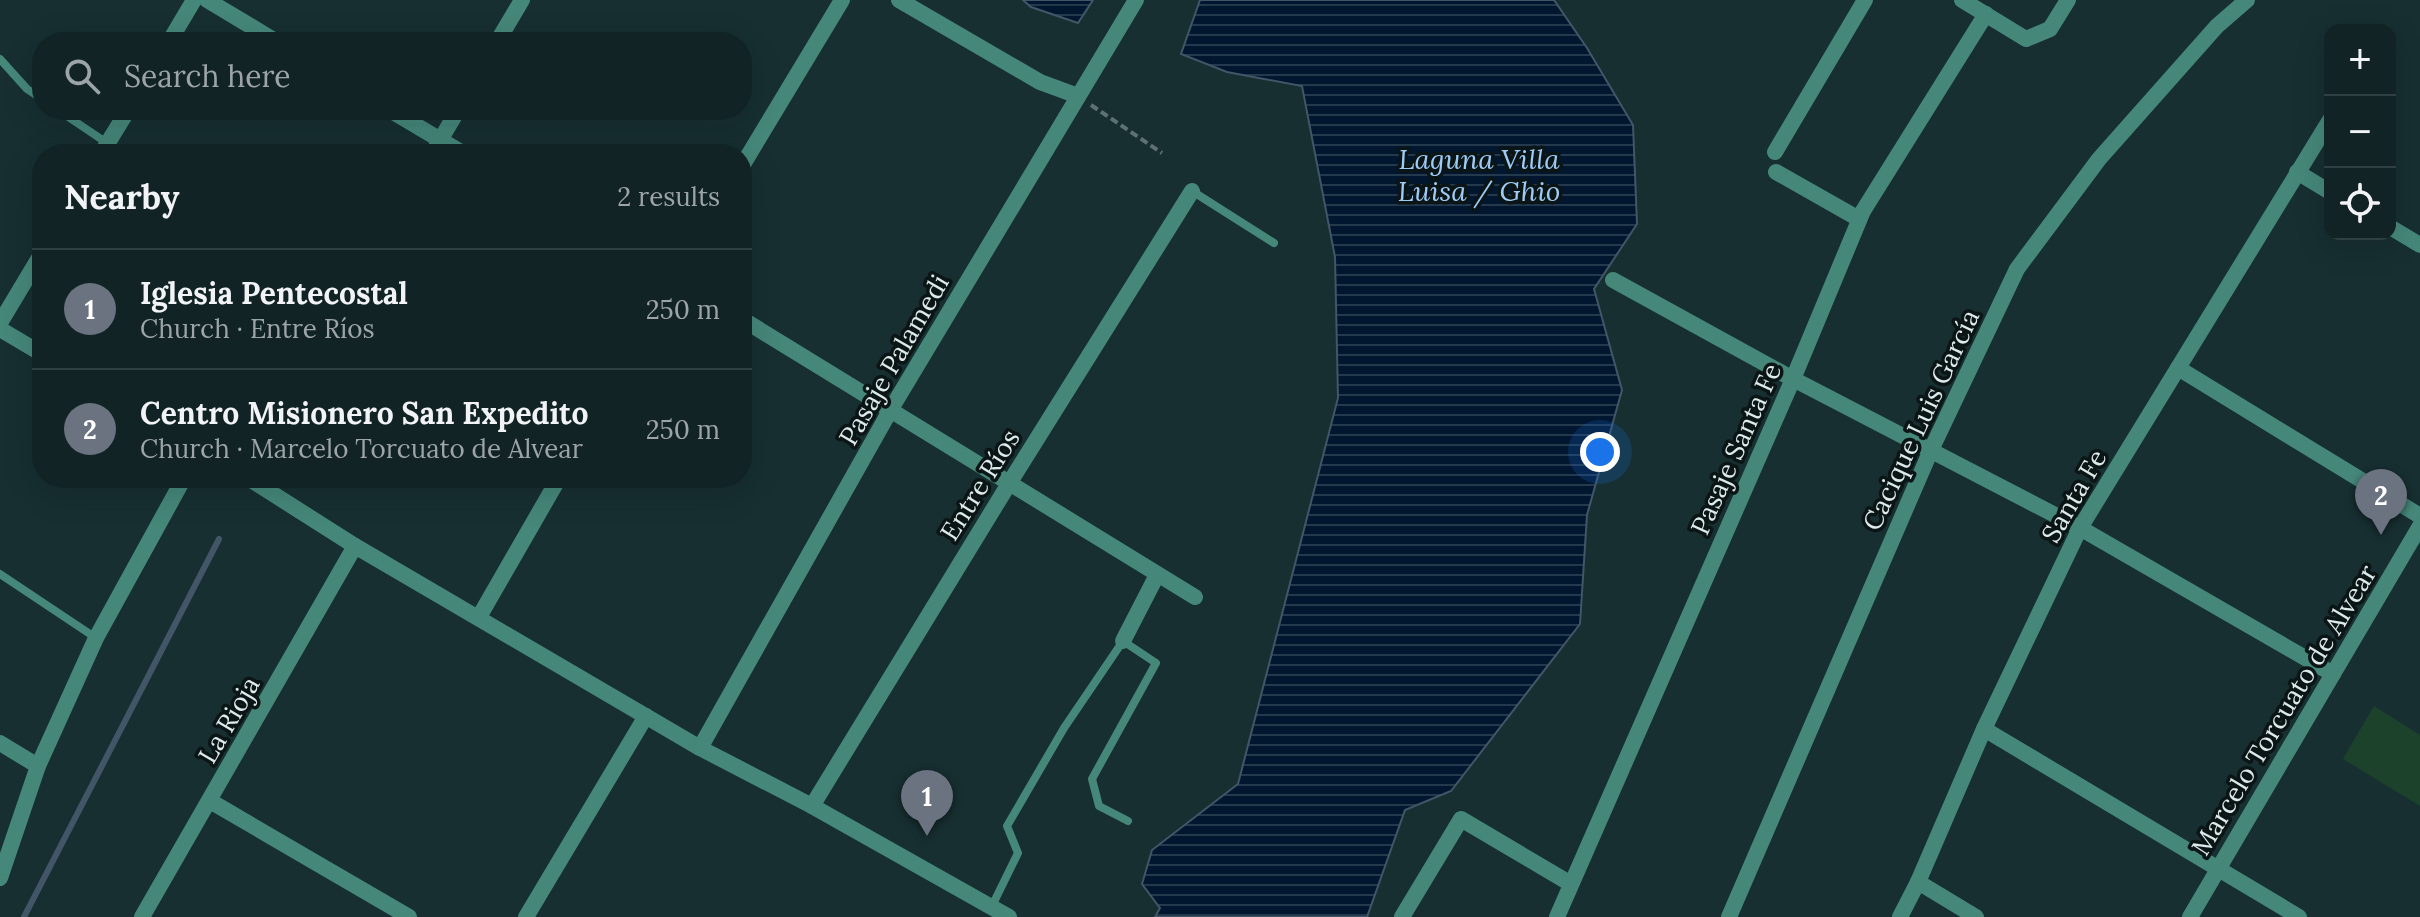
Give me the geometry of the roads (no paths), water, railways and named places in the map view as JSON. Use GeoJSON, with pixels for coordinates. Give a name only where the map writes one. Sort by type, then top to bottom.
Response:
{"type":"FeatureCollection","features":[{"type":"Feature","properties":{"kind":"street"},"geometry":{"type":"LineString","coordinates":[[175,32],[194,0]]}},
{"type":"Feature","properties":{"kind":"street"},"geometry":{"type":"LineString","coordinates":[[207,0],[260,32]]}},
{"type":"Feature","properties":{"kind":"street"},"geometry":{"type":"LineString","coordinates":[[503,32],[522,0]]}},
{"type":"Feature","properties":{"kind":"street"},"geometry":{"type":"LineString","coordinates":[[752,149],[842,0]]}},
{"type":"Feature","properties":{"kind":"street"},"geometry":{"type":"LineString","coordinates":[[899,0],[1040,82],[1078,96]]}},
{"type":"Feature","properties":{"kind":"street","name":"Pasaje Palamedi"},"geometry":{"type":"LineString","coordinates":[[700,748],[891,409],[1136,0]]}},
{"type":"Feature","properties":{"kind":"street"},"geometry":{"type":"LineString","coordinates":[[1775,152],[1865,0]]}},
{"type":"Feature","properties":{"kind":"street"},"geometry":{"type":"LineString","coordinates":[[1962,0],[2026,39],[2050,29],[2068,0]]}},
{"type":"Feature","properties":{"kind":"street","name":"Cacique Luis García"},"geometry":{"type":"LineString","coordinates":[[1729,917],[1931,450],[2017,269],[2099,159],[2217,26],[2247,0]]}},
{"type":"Feature","properties":{"kind":"street","name":"Pasaje Santa Fe"},"geometry":{"type":"LineString","coordinates":[[1557,917],[1793,379],[1859,219],[1986,14]]}},
{"type":"Feature","properties":{"kind":"street"},"geometry":{"type":"LineString","coordinates":[[107,144],[122,120]]}},
{"type":"Feature","properties":{"kind":"street"},"geometry":{"type":"LineString","coordinates":[[402,120],[432,144]]}},
{"type":"Feature","properties":{"kind":"street"},"geometry":{"type":"LineString","coordinates":[[438,144],[452,120]]}},
{"type":"Feature","properties":{"kind":"street","name":"Santa Fe"},"geometry":{"type":"LineString","coordinates":[[1900,917],[1984,729],[2080,528],[2324,129]]}},
{"type":"Feature","properties":{"kind":"street"},"geometry":{"type":"LineString","coordinates":[[1776,172],[1859,219]]}},
{"type":"Feature","properties":{"kind":"street"},"geometry":{"type":"LineString","coordinates":[[2297,172],[2324,188]]}},
{"type":"Feature","properties":{"kind":"street","name":"Entre Ríos"},"geometry":{"type":"LineString","coordinates":[[812,806],[1192,191]]}},
{"type":"Feature","properties":{"kind":"street"},"geometry":{"type":"LineString","coordinates":[[2396,231],[2420,245]]}},
{"type":"Feature","properties":{"kind":"street"},"geometry":{"type":"LineString","coordinates":[[32,270],[0,326],[32,347]]}},
{"type":"Feature","properties":{"kind":"street"},"geometry":{"type":"LineString","coordinates":[[1613,280],[1793,379],[2080,528],[2333,674]]}},
{"type":"Feature","properties":{"kind":"street"},"geometry":{"type":"LineString","coordinates":[[752,325],[1195,597]]}},
{"type":"Feature","properties":{"kind":"street"},"geometry":{"type":"LineString","coordinates":[[2178,368],[2420,516]]}},
{"type":"Feature","properties":{"kind":"street"},"geometry":{"type":"LineString","coordinates":[[0,878],[38,766],[96,638],[178,488]]}},
{"type":"Feature","properties":{"kind":"street"},"geometry":{"type":"LineString","coordinates":[[264,488],[355,546],[700,748],[812,806],[1009,917]]}},
{"type":"Feature","properties":{"kind":"street"},"geometry":{"type":"LineString","coordinates":[[479,617],[553,488]]}},
{"type":"Feature","properties":{"kind":"street","name":"Marcelo Torcuato de Alvear"},"geometry":{"type":"LineString","coordinates":[[2190,917],[2420,526]]}},
{"type":"Feature","properties":{"kind":"street","name":"La Rioja"},"geometry":{"type":"LineString","coordinates":[[142,917],[355,546]]}},
{"type":"Feature","properties":{"kind":"street"},"geometry":{"type":"LineString","coordinates":[[1123,641],[1157,575]]}},
{"type":"Feature","properties":{"kind":"street"},"geometry":{"type":"LineString","coordinates":[[526,917],[646,716]]}},
{"type":"Feature","properties":{"kind":"street"},"geometry":{"type":"LineString","coordinates":[[1984,729],[2299,917]]}},
{"type":"Feature","properties":{"kind":"street"},"geometry":{"type":"LineString","coordinates":[[0,743],[38,766]]}},
{"type":"Feature","properties":{"kind":"street"},"geometry":{"type":"LineString","coordinates":[[210,801],[409,917]]}},
{"type":"Feature","properties":{"kind":"street"},"geometry":{"type":"LineString","coordinates":[[1402,917],[1461,819],[1571,884]]}},
{"type":"Feature","properties":{"kind":"street"},"geometry":{"type":"LineString","coordinates":[[1918,882],[1976,917]]}},
{"type":"Feature","properties":{"kind":"lane"},"geometry":{"type":"LineString","coordinates":[[0,59],[32,92]]}},
{"type":"Feature","properties":{"kind":"lane"},"geometry":{"type":"LineString","coordinates":[[70,120],[98,144]]}},
{"type":"Feature","properties":{"kind":"lane"},"geometry":{"type":"LineString","coordinates":[[1192,191],[1274,243]]}},
{"type":"Feature","properties":{"kind":"lane"},"geometry":{"type":"LineString","coordinates":[[0,574],[96,638]]}},
{"type":"Feature","properties":{"kind":"lane"},"geometry":{"type":"LineString","coordinates":[[992,906],[1018,853],[1007,826],[1064,728],[1123,641],[1156,663],[1092,779],[1099,806],[1128,821]]}},
{"type":"Feature","properties":{"kind":"water"},"geometry":{"type":"Polygon","coordinates":[[[1023,0],[1093,0],[1078,23],[1031,7],[1023,0]]]}},
{"type":"Feature","properties":{"kind":"water","name":"Laguna Villa Luisa / Ghio"},"geometry":{"type":"Polygon","coordinates":[[[1200,0],[1554,0],[1633,125],[1637,224],[1594,289],[1622,390],[1587,515],[1580,624],[1451,791],[1405,810],[1367,917],[1155,917],[1160,908],[1142,884],[1152,850],[1238,784],[1338,398],[1335,257],[1302,86],[1227,72],[1181,54],[1200,0]]]}},
{"type":"Feature","properties":{"kind":"waterway"},"geometry":{"type":"LineString","coordinates":[[24,917],[219,539]]}},
{"type":"Feature","properties":{"kind":"place","name":"Centro Misionero San Expedito"},"geometry":{"type":"Point","coordinates":[2381,535]}},
{"type":"Feature","properties":{"kind":"place","name":"Iglesia Pentecostal"},"geometry":{"type":"Point","coordinates":[927,836]}}]}
